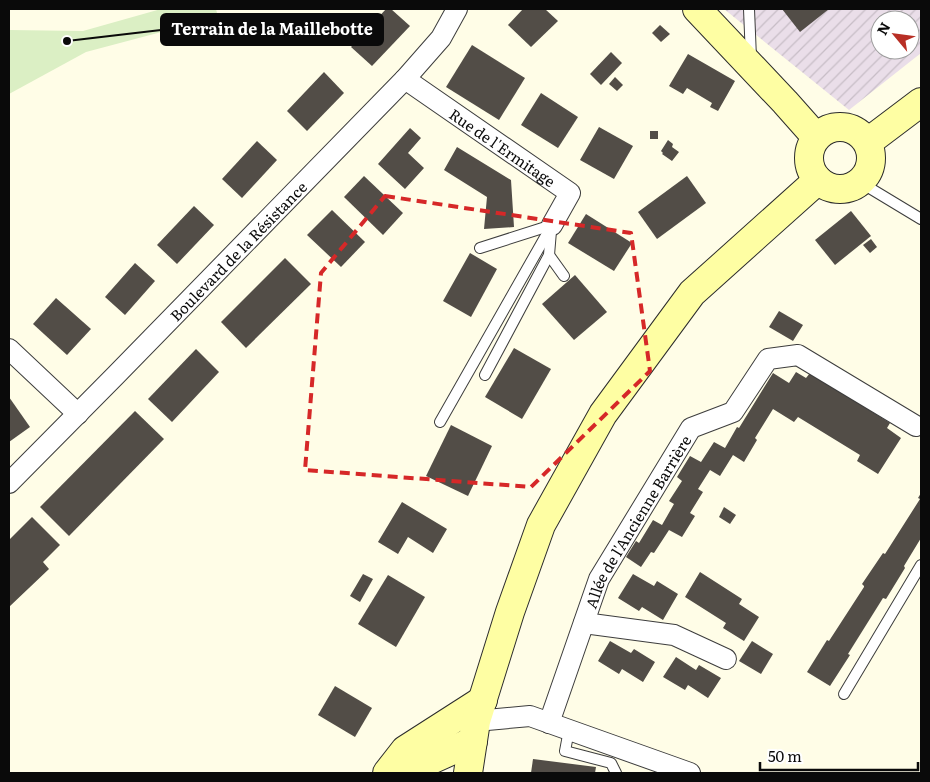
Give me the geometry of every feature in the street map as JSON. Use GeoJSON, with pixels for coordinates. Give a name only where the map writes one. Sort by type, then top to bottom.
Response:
{"type":"FeatureCollection","features":[{"type":"Feature","properties":{"kind":"main road"},"geometry":{"type":"LineString","coordinates":[[697,9],[816,137]]}},
{"type":"Feature","properties":{"kind":"main road"},"geometry":{"type":"LineString","coordinates":[[868,142],[921,102]]}},
{"type":"Feature","properties":{"kind":"main road"},"geometry":{"type":"LineString","coordinates":[[844,126],[858,131],[868,142],[872,156],[869,169],[861,181],[848,188],[832,188],[818,180],[810,167],[810,151],[816,137],[829,129],[844,126]]}},
{"type":"Feature","properties":{"kind":"main road"},"geometry":{"type":"LineString","coordinates":[[468,773],[477,720],[510,612],[541,525],[603,414],[692,293],[818,180]]}},
{"type":"Feature","properties":{"kind":"main road"},"geometry":{"type":"LineString","coordinates":[[386,773],[405,750],[477,720]]}},
{"type":"Feature","properties":{"kind":"main road"},"geometry":{"type":"LineString","coordinates":[[402,773],[477,720]]}},
{"type":"Feature","properties":{"kind":"street","name":"Boulevard de la Résistance"},"geometry":{"type":"LineString","coordinates":[[9,484],[405,79],[440,38],[457,9]]}},
{"type":"Feature","properties":{"kind":"street","name":"Rue de l'Ermitage"},"geometry":{"type":"LineString","coordinates":[[405,79],[570,193],[552,225]]}},
{"type":"Feature","properties":{"kind":"street"},"geometry":{"type":"LineString","coordinates":[[9,348],[78,414]]}},
{"type":"Feature","properties":{"kind":"street","name":"Allée de l'Ancienne Barrière"},"geometry":{"type":"LineString","coordinates":[[549,723],[599,579],[691,428],[734,412],[768,359],[798,355],[916,426]]}},
{"type":"Feature","properties":{"kind":"street","name":"Allée de l'Ancienne Barrière"},"geometry":{"type":"LineString","coordinates":[[584,622],[674,635],[726,659]]}},
{"type":"Feature","properties":{"kind":"street"},"geometry":{"type":"LineString","coordinates":[[477,720],[530,716],[690,773]]}},
{"type":"Feature","properties":{"kind":"lane"},"geometry":{"type":"LineString","coordinates":[[749,9],[751,67]]}},
{"type":"Feature","properties":{"kind":"lane"},"geometry":{"type":"LineString","coordinates":[[861,181],[921,218]]}},
{"type":"Feature","properties":{"kind":"lane"},"geometry":{"type":"LineString","coordinates":[[480,248],[552,225]]}},
{"type":"Feature","properties":{"kind":"lane"},"geometry":{"type":"LineString","coordinates":[[485,375],[549,255],[552,225]]}},
{"type":"Feature","properties":{"kind":"lane"},"geometry":{"type":"LineString","coordinates":[[440,422],[552,225]]}},
{"type":"Feature","properties":{"kind":"lane"},"geometry":{"type":"LineString","coordinates":[[549,255],[564,276]]}},
{"type":"Feature","properties":{"kind":"lane"},"geometry":{"type":"LineString","coordinates":[[844,694],[921,565]]}},
{"type":"Feature","properties":{"kind":"lane"},"geometry":{"type":"LineString","coordinates":[[569,730],[565,751],[611,763],[616,773]]}},
{"type":"Feature","properties":{"kind":"highlighted area"},"geometry":{"type":"Polygon","coordinates":[[[385,196],[631,233],[650,371],[531,487],[305,470],[321,273],[385,196]]]}},
{"type":"Feature","properties":{"kind":"shaded area"},"geometry":{"type":"Polygon","coordinates":[[[724,9],[921,9],[920,54],[920,10],[870,10],[870,60],[912,60],[849,110],[724,9]]]}},
{"type":"Feature","properties":{"kind":"green space"},"geometry":{"type":"Polygon","coordinates":[[[161,9],[216,9],[218,17],[86,52],[9,94],[9,30],[83,31],[161,9]]]}},
{"type":"Feature","properties":{"kind":"building"},"geometry":{"type":"Polygon","coordinates":[[[386,9],[391,9],[410,26],[372,66],[351,47],[386,9]]]}},
{"type":"Feature","properties":{"kind":"building"},"geometry":{"type":"Polygon","coordinates":[[[523,9],[545,9],[558,21],[531,47],[508,25],[523,9]]]}},
{"type":"Feature","properties":{"kind":"building"},"geometry":{"type":"Polygon","coordinates":[[[782,9],[829,9],[800,32],[782,9]]]}},
{"type":"Feature","properties":{"kind":"building"},"geometry":{"type":"Polygon","coordinates":[[[660,25],[670,34],[661,42],[652,33],[660,25]]]}},
{"type":"Feature","properties":{"kind":"building"},"geometry":{"type":"Polygon","coordinates":[[[472,45],[525,78],[499,120],[446,87],[472,45]]]}},
{"type":"Feature","properties":{"kind":"building"},"geometry":{"type":"Polygon","coordinates":[[[611,52],[622,63],[601,85],[590,74],[611,52]]]}},
{"type":"Feature","properties":{"kind":"building"},"geometry":{"type":"Polygon","coordinates":[[[688,54],[735,81],[718,111],[710,107],[712,103],[687,88],[683,94],[669,86],[688,54]]]}},
{"type":"Feature","properties":{"kind":"building"},"geometry":{"type":"Polygon","coordinates":[[[324,72],[344,93],[307,131],[287,111],[324,72]]]}},
{"type":"Feature","properties":{"kind":"building"},"geometry":{"type":"Polygon","coordinates":[[[615,77],[623,85],[617,91],[609,84],[615,77]]]}},
{"type":"Feature","properties":{"kind":"building"},"geometry":{"type":"Polygon","coordinates":[[[541,93],[578,117],[558,148],[521,125],[541,93]]]}},
{"type":"Feature","properties":{"kind":"building"},"geometry":{"type":"Polygon","coordinates":[[[599,127],[633,146],[614,179],[580,160],[599,127]]]}},
{"type":"Feature","properties":{"kind":"building"},"geometry":{"type":"Polygon","coordinates":[[[410,128],[421,138],[408,153],[424,168],[405,189],[378,164],[410,128]]]}},
{"type":"Feature","properties":{"kind":"building"},"geometry":{"type":"Polygon","coordinates":[[[650,131],[658,131],[658,139],[650,139],[650,131]]]}},
{"type":"Feature","properties":{"kind":"building"},"geometry":{"type":"Polygon","coordinates":[[[668,140],[673,144],[672,147],[679,152],[672,161],[662,154],[661,151],[668,140]]]}},
{"type":"Feature","properties":{"kind":"building"},"geometry":{"type":"Polygon","coordinates":[[[257,141],[277,160],[242,198],[222,179],[257,141]]]}},
{"type":"Feature","properties":{"kind":"building"},"geometry":{"type":"Polygon","coordinates":[[[457,147],[511,180],[514,227],[484,229],[487,197],[444,170],[457,147]]]}},
{"type":"Feature","properties":{"kind":"building"},"geometry":{"type":"Polygon","coordinates":[[[364,176],[403,213],[383,235],[344,197],[364,176]]]}},
{"type":"Feature","properties":{"kind":"building"},"geometry":{"type":"Polygon","coordinates":[[[687,176],[706,203],[657,239],[638,212],[687,176]]]}},
{"type":"Feature","properties":{"kind":"building"},"geometry":{"type":"Polygon","coordinates":[[[194,206],[214,225],[177,264],[157,245],[194,206]]]}},
{"type":"Feature","properties":{"kind":"building"},"geometry":{"type":"Polygon","coordinates":[[[332,210],[365,242],[341,267],[307,235],[332,210]]]}},
{"type":"Feature","properties":{"kind":"building"},"geometry":{"type":"Polygon","coordinates":[[[851,211],[871,236],[835,265],[815,240],[851,211]]]}},
{"type":"Feature","properties":{"kind":"building"},"geometry":{"type":"Polygon","coordinates":[[[586,214],[632,243],[614,271],[568,243],[586,214]]]}},
{"type":"Feature","properties":{"kind":"building"},"geometry":{"type":"Polygon","coordinates":[[[871,239],[877,247],[870,253],[863,245],[871,239]]]}},
{"type":"Feature","properties":{"kind":"building"},"geometry":{"type":"Polygon","coordinates":[[[470,253],[497,269],[471,317],[443,301],[470,253]]]}},
{"type":"Feature","properties":{"kind":"building"},"geometry":{"type":"Polygon","coordinates":[[[285,258],[311,284],[246,348],[221,322],[285,258]]]}},
{"type":"Feature","properties":{"kind":"building"},"geometry":{"type":"Polygon","coordinates":[[[135,263],[155,281],[125,315],[105,297],[135,263]]]}},
{"type":"Feature","properties":{"kind":"building"},"geometry":{"type":"Polygon","coordinates":[[[575,275],[607,312],[574,340],[542,304],[575,275]]]}},
{"type":"Feature","properties":{"kind":"building"},"geometry":{"type":"Polygon","coordinates":[[[56,298],[91,329],[67,355],[33,324],[56,298]]]}},
{"type":"Feature","properties":{"kind":"building"},"geometry":{"type":"Polygon","coordinates":[[[779,311],[803,325],[793,341],[769,327],[779,311]]]}},
{"type":"Feature","properties":{"kind":"building"},"geometry":{"type":"Polygon","coordinates":[[[514,348],[551,369],[522,419],[485,397],[514,348]]]}},
{"type":"Feature","properties":{"kind":"building"},"geometry":{"type":"Polygon","coordinates":[[[196,349],[219,372],[172,422],[148,399],[196,349]]]}},
{"type":"Feature","properties":{"kind":"building"},"geometry":{"type":"Polygon","coordinates":[[[796,372],[806,378],[810,373],[890,423],[887,428],[901,438],[878,474],[857,461],[860,455],[798,417],[794,422],[773,409],[755,438],[757,440],[744,462],[733,455],[720,476],[710,470],[698,489],[703,492],[690,513],[695,516],[682,537],[669,530],[654,553],[651,552],[641,567],[626,557],[636,541],[639,543],[653,520],[662,525],[674,504],[669,501],[682,481],[677,477],[690,456],[701,462],[714,442],[725,448],[773,373],[789,383],[796,372]]]}},
{"type":"Feature","properties":{"kind":"building"},"geometry":{"type":"Polygon","coordinates":[[[9,397],[30,427],[9,442],[9,397]]]}},
{"type":"Feature","properties":{"kind":"building"},"geometry":{"type":"Polygon","coordinates":[[[135,411],[164,439],[69,536],[40,507],[135,411]]]}},
{"type":"Feature","properties":{"kind":"building"},"geometry":{"type":"Polygon","coordinates":[[[451,425],[492,446],[468,496],[426,476],[451,425]]]}},
{"type":"Feature","properties":{"kind":"building"},"geometry":{"type":"Polygon","coordinates":[[[921,493],[921,538],[886,599],[883,598],[830,686],[807,672],[864,587],[862,584],[883,553],[885,554],[920,499],[918,498],[921,493]]]}},
{"type":"Feature","properties":{"kind":"building"},"geometry":{"type":"Polygon","coordinates":[[[402,502],[447,529],[433,553],[408,537],[398,554],[378,542],[402,502]]]}},
{"type":"Feature","properties":{"kind":"building"},"geometry":{"type":"Polygon","coordinates":[[[724,507],[736,515],[730,524],[719,517],[724,507]]]}},
{"type":"Feature","properties":{"kind":"building"},"geometry":{"type":"Polygon","coordinates":[[[32,517],[60,545],[43,562],[49,569],[9,607],[9,540],[32,517]]]}},
{"type":"Feature","properties":{"kind":"building"},"geometry":{"type":"Polygon","coordinates":[[[700,572],[742,599],[739,604],[759,617],[744,641],[723,628],[726,623],[685,597],[700,572]]]}},
{"type":"Feature","properties":{"kind":"building"},"geometry":{"type":"Polygon","coordinates":[[[363,574],[373,579],[360,602],[350,596],[363,574]]]}},
{"type":"Feature","properties":{"kind":"building"},"geometry":{"type":"Polygon","coordinates":[[[633,574],[654,586],[657,581],[678,594],[663,620],[642,607],[639,611],[618,598],[633,574]]]}},
{"type":"Feature","properties":{"kind":"building"},"geometry":{"type":"Polygon","coordinates":[[[388,575],[425,597],[396,647],[358,624],[388,575]]]}},
{"type":"Feature","properties":{"kind":"building"},"geometry":{"type":"Polygon","coordinates":[[[610,641],[631,653],[634,649],[655,662],[643,682],[622,669],[619,674],[598,661],[610,641]]]}},
{"type":"Feature","properties":{"kind":"building"},"geometry":{"type":"Polygon","coordinates":[[[752,641],[773,654],[761,674],[739,661],[752,641]]]}},
{"type":"Feature","properties":{"kind":"building"},"geometry":{"type":"Polygon","coordinates":[[[676,657],[696,670],[699,665],[721,678],[708,698],[688,685],[685,690],[663,677],[676,657]]]}},
{"type":"Feature","properties":{"kind":"building"},"geometry":{"type":"Polygon","coordinates":[[[335,686],[372,708],[355,737],[318,715],[335,686]]]}},
{"type":"Feature","properties":{"kind":"building"},"geometry":{"type":"Polygon","coordinates":[[[533,759],[596,767],[595,773],[531,773],[533,759]]]}},
{"type":"Feature","properties":{"kind":"place","name":"Terrain de la Maillebotte"},"geometry":{"type":"Point","coordinates":[67,41]}}]}
